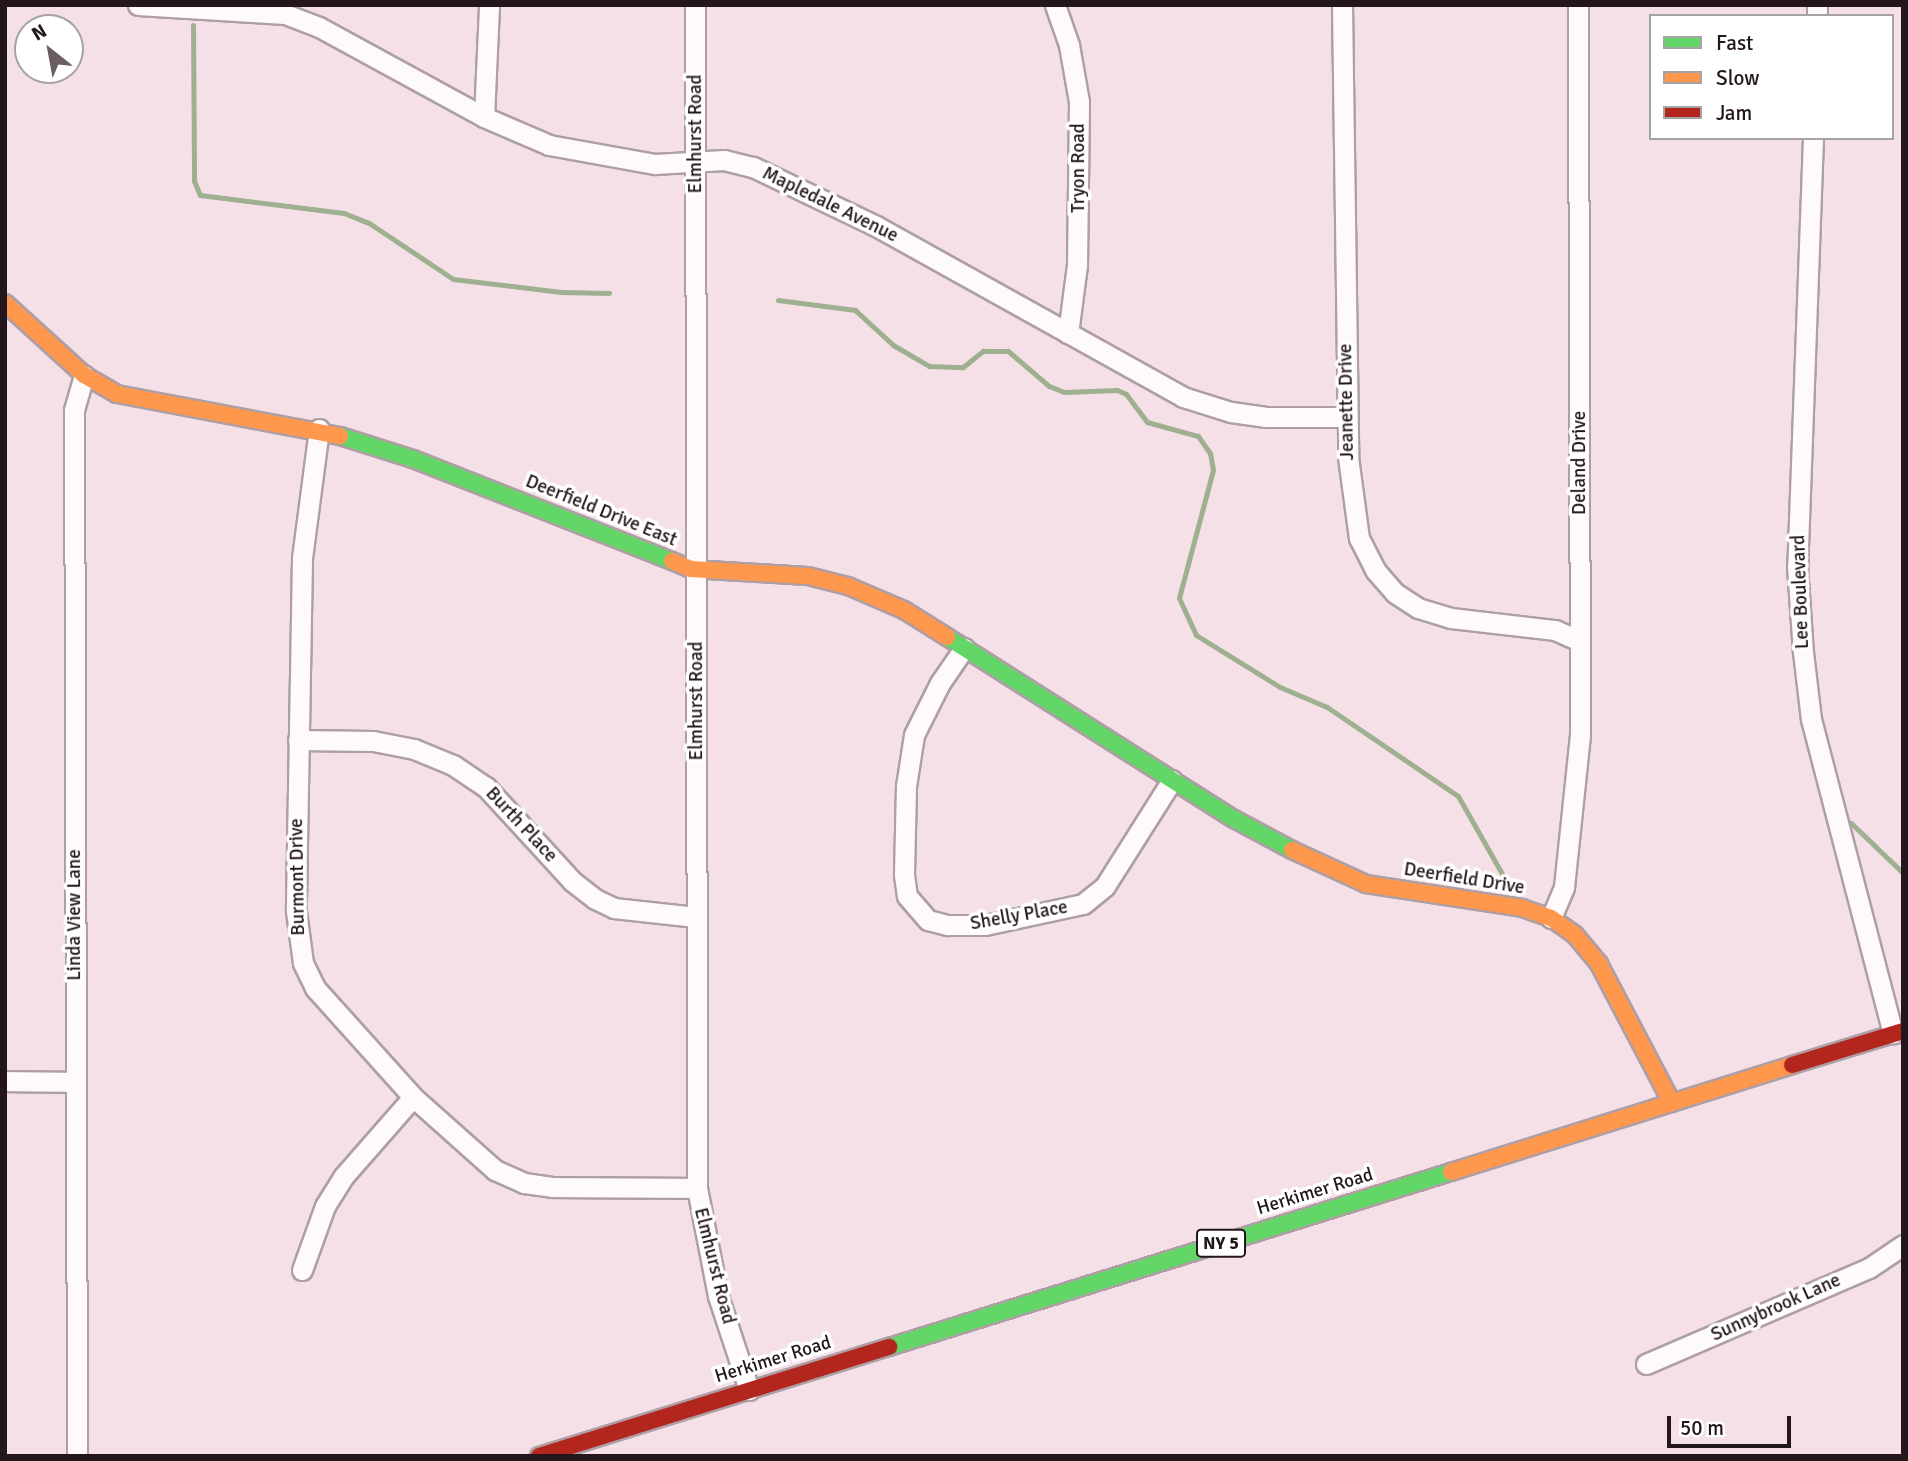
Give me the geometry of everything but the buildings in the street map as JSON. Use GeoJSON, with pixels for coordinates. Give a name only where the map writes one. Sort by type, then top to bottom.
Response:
{"type":"FeatureCollection","features":[{"type":"Feature","properties":{"kind":"street","name":"Mapledale Avenue"},"geometry":{"type":"LineString","coordinates":[[138,5],[285,10],[484,117],[549,145],[607,158],[655,164],[724,160],[802,188],[1183,397],[1231,412],[1347,417]]}},
{"type":"Feature","properties":{"kind":"street"},"geometry":{"type":"LineString","coordinates":[[484,117],[489,5]]}},
{"type":"Feature","properties":{"kind":"street","name":"Elmhurst Road"},"geometry":{"type":"LineString","coordinates":[[695,5],[697,1188],[718,1296],[749,1390]]}},
{"type":"Feature","properties":{"kind":"street","name":"Tryon Road"},"geometry":{"type":"LineString","coordinates":[[1055,5],[1069,45],[1079,102],[1077,265],[1068,333]]}},
{"type":"Feature","properties":{"kind":"street","name":"Jeanette Drive"},"geometry":{"type":"LineString","coordinates":[[1342,5],[1347,417],[1353,518],[1375,570],[1395,593],[1418,608],[1451,618],[1555,630],[1580,641]]}},
{"type":"Feature","properties":{"kind":"street","name":"Deland Drive"},"geometry":{"type":"LineString","coordinates":[[1551,918],[1564,887],[1574,820],[1580,641],[1578,5]]}},
{"type":"Feature","properties":{"kind":"street","name":"Lee Boulevard"},"geometry":{"type":"LineString","coordinates":[[1813,140],[1797,565],[1802,652],[1814,732],[1898,1033]]}},
{"type":"Feature","properties":{"kind":"street","name":"Deerfield Drive East"},"geometry":{"type":"LineString","coordinates":[[5,303],[84,375],[117,394],[319,429],[413,459],[698,570],[808,576],[848,586],[904,610],[1172,780]]}},
{"type":"Feature","properties":{"kind":"street","name":"Linda View Lane"},"geometry":{"type":"LineString","coordinates":[[77,1456],[74,410],[84,375]]}},
{"type":"Feature","properties":{"kind":"street","name":"Burmont Drive"},"geometry":{"type":"LineString","coordinates":[[319,429],[302,559],[296,911],[303,963],[331,1011],[413,1097],[495,1170],[524,1183],[697,1188]]}},
{"type":"Feature","properties":{"kind":"street","name":"Shelly Place"},"geometry":{"type":"LineString","coordinates":[[964,648],[940,683],[914,735],[906,786],[904,876],[907,896],[928,920],[947,925],[985,925],[1083,904],[1112,876],[1172,780]]}},
{"type":"Feature","properties":{"kind":"street","name":"Burth Place"},"geometry":{"type":"LineString","coordinates":[[298,740],[373,741],[414,749],[453,765],[486,787],[572,881],[595,900],[614,908],[696,916]]}},
{"type":"Feature","properties":{"kind":"street","name":"Deerfield Drive"},"geometry":{"type":"LineString","coordinates":[[1172,780],[1290,849],[1366,884],[1461,902],[1521,908],[1551,918],[1575,935],[1599,964],[1672,1102]]}},
{"type":"Feature","properties":{"kind":"street","name":"Herkimer Road"},"geometry":{"type":"LineString","coordinates":[[539,1456],[1898,1033]]}},
{"type":"Feature","properties":{"kind":"street"},"geometry":{"type":"LineString","coordinates":[[5,1081],[75,1082]]}},
{"type":"Feature","properties":{"kind":"street"},"geometry":{"type":"LineString","coordinates":[[302,1270],[325,1206],[343,1177],[413,1097]]}},
{"type":"Feature","properties":{"kind":"street","name":"Sunnybrook Lane"},"geometry":{"type":"LineString","coordinates":[[1646,1364],[1868,1268],[1903,1245]]}},
{"type":"Feature","properties":{"kind":"waterway"},"geometry":{"type":"LineString","coordinates":[[193,25],[194,181],[200,195],[344,213],[369,223],[453,279],[561,292],[609,293]]}},
{"type":"Feature","properties":{"kind":"waterway"},"geometry":{"type":"LineString","coordinates":[[778,300],[855,310],[893,345],[929,366],[963,367],[983,351],[1008,351],[1049,386],[1064,392],[1117,390],[1126,394],[1147,422],[1198,436],[1210,453],[1213,470],[1179,598],[1196,635],[1280,687],[1327,707],[1458,796],[1506,881]]}},
{"type":"Feature","properties":{"kind":"waterway"},"geometry":{"type":"LineString","coordinates":[[1851,823],[1903,873]]}},
{"type":"Feature","properties":{"kind":"traffic: fast"},"geometry":{"type":"LineString","coordinates":[[340,436],[413,459],[672,561]]}},
{"type":"Feature","properties":{"kind":"traffic: fast"},"geometry":{"type":"LineString","coordinates":[[947,637],[1234,819],[1292,850]]}},
{"type":"Feature","properties":{"kind":"traffic: fast"},"geometry":{"type":"LineString","coordinates":[[889,1347],[1451,1172]]}},
{"type":"Feature","properties":{"kind":"traffic: slow"},"geometry":{"type":"LineString","coordinates":[[5,303],[84,375],[117,394],[340,436]]}},
{"type":"Feature","properties":{"kind":"traffic: slow"},"geometry":{"type":"LineString","coordinates":[[672,561],[691,569],[808,576],[848,586],[904,610],[947,637]]}},
{"type":"Feature","properties":{"kind":"traffic: slow"},"geometry":{"type":"LineString","coordinates":[[1292,850],[1366,884],[1522,908],[1551,918],[1575,935],[1599,964],[1672,1103]]}},
{"type":"Feature","properties":{"kind":"traffic: slow"},"geometry":{"type":"LineString","coordinates":[[1451,1172],[1792,1065]]}},
{"type":"Feature","properties":{"kind":"traffic: jam"},"geometry":{"type":"LineString","coordinates":[[1792,1065],[1903,1031]]}},
{"type":"Feature","properties":{"kind":"traffic: jam"},"geometry":{"type":"LineString","coordinates":[[539,1456],[889,1347]]}}]}
